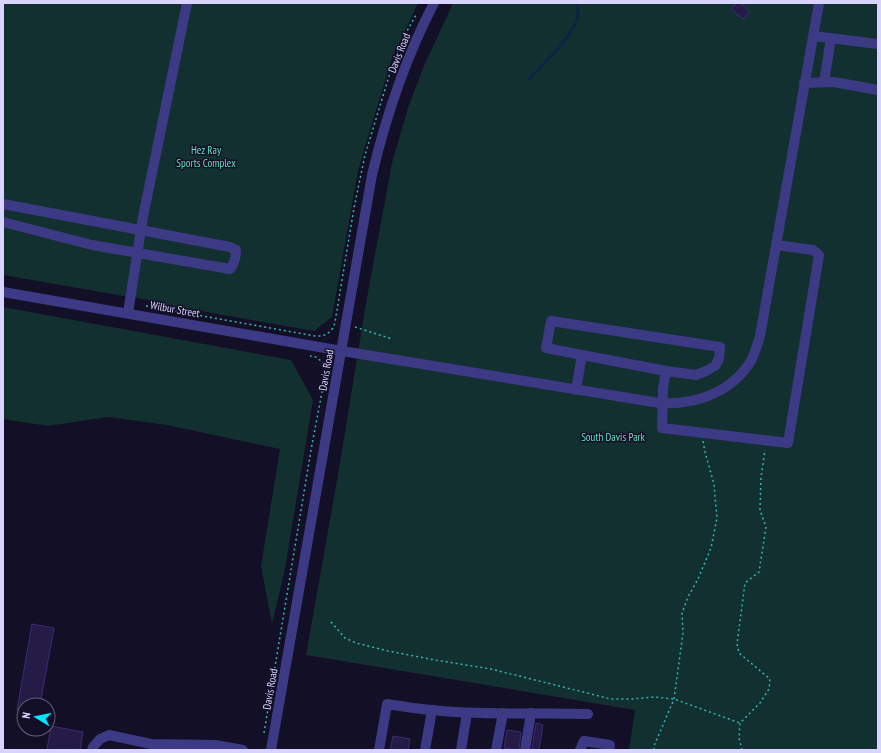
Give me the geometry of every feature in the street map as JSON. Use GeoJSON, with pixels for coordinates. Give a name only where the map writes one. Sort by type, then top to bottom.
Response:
{"type":"FeatureCollection","features":[{"type":"Feature","properties":{"kind":"street"},"geometry":{"type":"LineString","coordinates":[[128,313],[141,229],[187,3]]}},
{"type":"Feature","properties":{"kind":"street"},"geometry":{"type":"LineString","coordinates":[[422,3],[432,6]]}},
{"type":"Feature","properties":{"kind":"street","name":"Wilbur Street"},"geometry":{"type":"LineString","coordinates":[[3,292],[342,351],[662,404],[691,402],[710,395],[733,383],[750,364],[760,336],[819,3]]}},
{"type":"Feature","properties":{"kind":"street","name":"Davis Road"},"geometry":{"type":"LineString","coordinates":[[271,750],[372,175],[380,142],[407,61],[432,6]]}},
{"type":"Feature","properties":{"kind":"street"},"geometry":{"type":"LineString","coordinates":[[813,36],[878,44]]}},
{"type":"Feature","properties":{"kind":"street"},"geometry":{"type":"LineString","coordinates":[[824,82],[831,38]]}},
{"type":"Feature","properties":{"kind":"street"},"geometry":{"type":"LineString","coordinates":[[804,83],[834,82],[878,90]]}},
{"type":"Feature","properties":{"kind":"street"},"geometry":{"type":"LineString","coordinates":[[3,204],[230,247],[236,250],[236,256],[234,265],[230,269],[92,244],[3,222]]}},
{"type":"Feature","properties":{"kind":"street"},"geometry":{"type":"LineString","coordinates":[[666,371],[663,388],[662,428],[788,443],[819,255],[813,250],[776,245]]}},
{"type":"Feature","properties":{"kind":"street"},"geometry":{"type":"LineString","coordinates":[[551,321],[720,347],[719,359],[715,366],[696,375],[666,371],[582,355],[546,348],[551,321]]}},
{"type":"Feature","properties":{"kind":"street"},"geometry":{"type":"LineString","coordinates":[[576,390],[582,355]]}},
{"type":"Feature","properties":{"kind":"street"},"geometry":{"type":"LineString","coordinates":[[379,750],[387,704],[432,710],[467,712],[588,714]]}},
{"type":"Feature","properties":{"kind":"street"},"geometry":{"type":"LineString","coordinates":[[425,750],[432,710]]}},
{"type":"Feature","properties":{"kind":"street"},"geometry":{"type":"LineString","coordinates":[[461,750],[467,712]]}},
{"type":"Feature","properties":{"kind":"street"},"geometry":{"type":"LineString","coordinates":[[496,750],[503,713]]}},
{"type":"Feature","properties":{"kind":"street"},"geometry":{"type":"LineString","coordinates":[[525,750],[531,713]]}},
{"type":"Feature","properties":{"kind":"street"},"geometry":{"type":"LineString","coordinates":[[92,750],[100,739],[109,735],[151,744],[198,748],[215,745],[243,750]]}},
{"type":"Feature","properties":{"kind":"street"},"geometry":{"type":"LineString","coordinates":[[580,750],[584,741],[610,746],[609,750]]}},
{"type":"Feature","properties":{"kind":"path"},"geometry":{"type":"LineString","coordinates":[[146,306],[315,336],[326,335],[331,331],[335,324],[354,208],[365,155],[393,63],[407,31],[417,13]]}},
{"type":"Feature","properties":{"kind":"path"},"geometry":{"type":"LineString","coordinates":[[355,327],[392,339]]}},
{"type":"Feature","properties":{"kind":"path"},"geometry":{"type":"LineString","coordinates":[[264,736],[312,444],[326,375],[326,367],[322,360],[310,356]]}},
{"type":"Feature","properties":{"kind":"path"},"geometry":{"type":"LineString","coordinates":[[654,750],[654,746],[674,700],[683,633],[682,613],[711,548],[717,518],[714,484],[705,452],[702,433]]}},
{"type":"Feature","properties":{"kind":"path"},"geometry":{"type":"LineString","coordinates":[[742,750],[739,738],[740,723],[760,703],[769,689],[770,679],[740,653],[737,644],[745,583],[759,572],[766,527],[760,510],[761,477],[767,440]]}},
{"type":"Feature","properties":{"kind":"path"},"geometry":{"type":"LineString","coordinates":[[331,622],[345,638],[356,643],[388,651],[490,669],[611,698],[632,699],[654,697],[674,700],[740,723]]}},
{"type":"Feature","properties":{"kind":"green space","name":"Hez Ray Sports Complex"},"geometry":{"type":"Polygon","coordinates":[[[3,3],[418,3],[392,58],[358,171],[332,317],[314,331],[161,304],[149,300],[3,275],[3,3]]]}},
{"type":"Feature","properties":{"kind":"green space","name":"South Davis Park"},"geometry":{"type":"Polygon","coordinates":[[[453,3],[878,3],[878,750],[629,750],[635,710],[306,655],[339,469],[366,303],[392,163],[408,108],[424,66],[453,3]]]}},
{"type":"Feature","properties":{"kind":"green space"},"geometry":{"type":"Polygon","coordinates":[[[3,307],[291,360],[313,400],[285,569],[272,624],[261,566],[280,449],[167,425],[108,417],[48,426],[3,419],[3,307]]]}},
{"type":"Feature","properties":{"kind":"building"},"geometry":{"type":"Polygon","coordinates":[[[737,3],[740,3],[750,12],[743,19],[731,9],[737,3]]]}},
{"type":"Feature","properties":{"kind":"building"},"geometry":{"type":"Polygon","coordinates":[[[32,624],[54,628],[41,697],[19,697],[32,624]]]}},
{"type":"Feature","properties":{"kind":"building"},"geometry":{"type":"Polygon","coordinates":[[[536,723],[543,725],[539,750],[532,750],[536,723]]]}},
{"type":"Feature","properties":{"kind":"building"},"geometry":{"type":"Polygon","coordinates":[[[56,727],[83,732],[80,750],[47,750],[49,737],[56,737],[56,727]]]}},
{"type":"Feature","properties":{"kind":"building"},"geometry":{"type":"Polygon","coordinates":[[[507,730],[521,732],[519,750],[504,748],[507,730]]]}},
{"type":"Feature","properties":{"kind":"building"},"geometry":{"type":"Polygon","coordinates":[[[393,736],[410,739],[408,750],[390,750],[393,736]]]}},
{"type":"Feature","properties":{"kind":"waterway"},"geometry":{"type":"LineString","coordinates":[[529,79],[558,49],[571,31],[576,23],[578,15],[577,3]]}}]}
